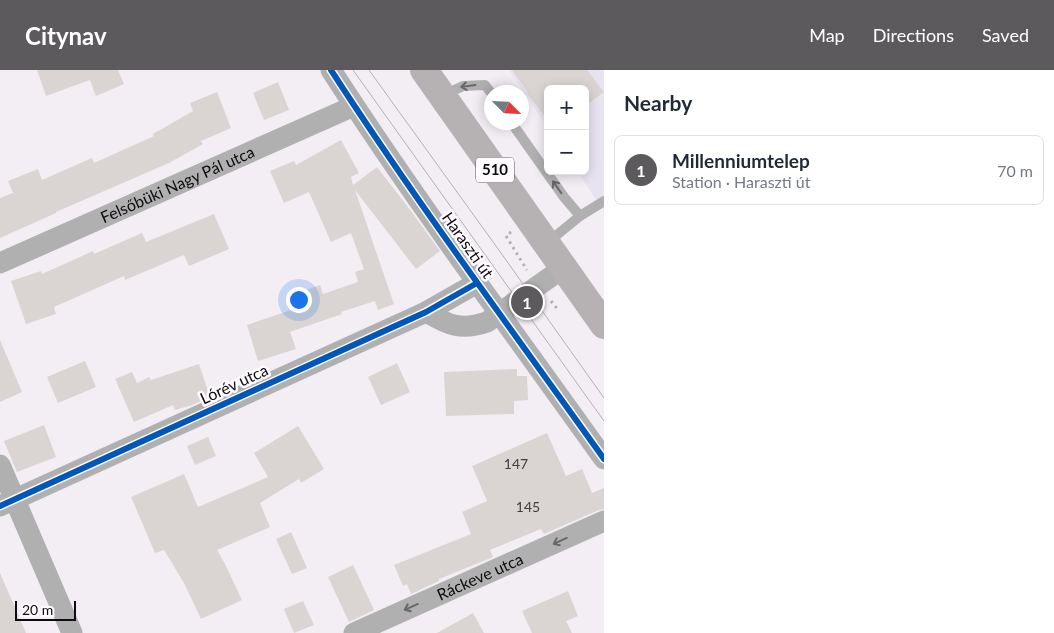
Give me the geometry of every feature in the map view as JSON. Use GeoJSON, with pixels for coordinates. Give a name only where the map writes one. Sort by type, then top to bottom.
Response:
{"type":"FeatureCollection","features":[{"type":"Feature","properties":{"kind":"main road","name":"510"},"geometry":{"type":"LineString","coordinates":[[424,70],[604,325]]}},
{"type":"Feature","properties":{"kind":"street","name":"Haraszti út"},"geometry":{"type":"LineString","coordinates":[[331,70],[477,283],[604,458]]}},
{"type":"Feature","properties":{"kind":"street","name":"Felsőbüki Nagy Pál utca"},"geometry":{"type":"LineString","coordinates":[[0,263],[354,106]]}},
{"type":"Feature","properties":{"kind":"street"},"geometry":{"type":"LineString","coordinates":[[426,312],[444,323],[476,326],[487,322],[563,268]]}},
{"type":"Feature","properties":{"kind":"street","name":"Lórév utca"},"geometry":{"type":"LineString","coordinates":[[8,503],[426,312],[477,283]]}},
{"type":"Feature","properties":{"kind":"street"},"geometry":{"type":"LineString","coordinates":[[0,465],[8,503],[72,633]]}},
{"type":"Feature","properties":{"kind":"street","name":"Ráckeve utca"},"geometry":{"type":"LineString","coordinates":[[354,633],[604,521]]}},
{"type":"Feature","properties":{"kind":"lane"},"geometry":{"type":"LineString","coordinates":[[442,96],[464,86],[484,85]]}},
{"type":"Feature","properties":{"kind":"lane"},"geometry":{"type":"LineString","coordinates":[[517,130],[564,197],[580,216]]}},
{"type":"Feature","properties":{"kind":"lane"},"geometry":{"type":"LineString","coordinates":[[546,244],[580,216],[604,201]]}},
{"type":"Feature","properties":{"kind":"shaded area"},"geometry":{"type":"Polygon","coordinates":[[[509,70],[604,70],[604,211],[580,175],[589,175],[589,85],[544,85],[544,122],[529,100],[529,85],[519,85],[509,70]]]}},
{"type":"Feature","properties":{"kind":"building"},"geometry":{"type":"Polygon","coordinates":[[[37,70],[118,70],[124,84],[96,96],[90,80],[46,96],[37,70]]]}},
{"type":"Feature","properties":{"kind":"building"},"geometry":{"type":"Polygon","coordinates":[[[512,70],[587,70],[604,92],[589,103],[589,85],[544,85],[544,116],[529,96],[529,85],[523,85],[512,70]]]}},
{"type":"Feature","properties":{"kind":"building"},"geometry":{"type":"Polygon","coordinates":[[[278,82],[289,110],[264,120],[253,93],[278,82]]]}},
{"type":"Feature","properties":{"kind":"building"},"geometry":{"type":"Polygon","coordinates":[[[217,92],[231,128],[201,141],[203,144],[169,163],[0,238],[0,198],[13,193],[8,181],[38,169],[42,180],[92,158],[94,163],[154,136],[153,134],[193,111],[190,103],[217,92]]]}},
{"type":"Feature","properties":{"kind":"building"},"geometry":{"type":"Polygon","coordinates":[[[341,140],[359,173],[351,177],[353,185],[377,167],[440,251],[416,269],[355,190],[394,304],[378,310],[375,301],[290,332],[296,349],[258,361],[247,325],[294,309],[289,296],[320,285],[323,294],[358,282],[355,272],[364,269],[351,233],[331,242],[309,192],[284,203],[270,171],[294,161],[296,165],[341,140]]]}},
{"type":"Feature","properties":{"kind":"building"},"geometry":{"type":"Polygon","coordinates":[[[214,214],[229,249],[189,266],[184,255],[125,280],[124,276],[54,307],[56,314],[26,324],[11,281],[41,271],[42,274],[93,251],[94,254],[142,233],[146,242],[214,214]]]}},
{"type":"Feature","properties":{"kind":"building"},"geometry":{"type":"Polygon","coordinates":[[[0,340],[22,392],[0,402],[0,340]]]}},
{"type":"Feature","properties":{"kind":"building"},"geometry":{"type":"Polygon","coordinates":[[[85,361],[96,387],[58,403],[47,377],[85,361]]]}},
{"type":"Feature","properties":{"kind":"building"},"geometry":{"type":"Polygon","coordinates":[[[397,363],[410,392],[381,405],[368,377],[397,363]]]}},
{"type":"Feature","properties":{"kind":"building"},"geometry":{"type":"Polygon","coordinates":[[[199,364],[210,397],[175,410],[173,405],[134,422],[115,379],[132,372],[137,383],[149,377],[151,380],[199,364]]]}},
{"type":"Feature","properties":{"kind":"building"},"geometry":{"type":"Polygon","coordinates":[[[517,369],[517,376],[527,376],[528,400],[514,401],[514,414],[446,416],[444,372],[517,369]]]}},
{"type":"Feature","properties":{"kind":"building"},"geometry":{"type":"Polygon","coordinates":[[[44,425],[56,457],[17,472],[4,441],[44,425]]]}},
{"type":"Feature","properties":{"kind":"building"},"geometry":{"type":"Polygon","coordinates":[[[298,426],[324,469],[301,483],[299,479],[260,503],[270,527],[217,550],[242,600],[201,619],[184,583],[164,550],[155,553],[131,497],[184,474],[198,507],[268,477],[254,453],[298,426]]]}},
{"type":"Feature","properties":{"kind":"building"},"geometry":{"type":"Polygon","coordinates":[[[547,433],[566,476],[582,469],[592,493],[604,488],[604,509],[544,534],[541,529],[490,550],[493,557],[439,579],[439,581],[411,594],[407,584],[403,586],[394,565],[471,534],[462,512],[487,501],[472,466],[547,433]]]}},
{"type":"Feature","properties":{"kind":"building"},"geometry":{"type":"Polygon","coordinates":[[[208,437],[216,456],[195,465],[187,446],[208,437]]]}},
{"type":"Feature","properties":{"kind":"building"},"geometry":{"type":"Polygon","coordinates":[[[291,532],[307,568],[292,574],[276,539],[291,532]]]}},
{"type":"Feature","properties":{"kind":"building"},"geometry":{"type":"Polygon","coordinates":[[[353,565],[374,610],[349,622],[328,577],[353,565]]]}},
{"type":"Feature","properties":{"kind":"building"},"geometry":{"type":"Polygon","coordinates":[[[0,573],[26,633],[0,633],[0,573]]]}},
{"type":"Feature","properties":{"kind":"building"},"geometry":{"type":"Polygon","coordinates":[[[568,591],[578,616],[566,621],[572,633],[532,633],[522,611],[568,591]]]}},
{"type":"Feature","properties":{"kind":"building"},"geometry":{"type":"Polygon","coordinates":[[[303,601],[314,625],[294,633],[284,609],[303,601]]]}},
{"type":"Feature","properties":{"kind":"building"},"geometry":{"type":"Polygon","coordinates":[[[473,613],[484,633],[437,633],[473,613]]]}},
{"type":"Feature","properties":{"kind":"tram line"},"geometry":{"type":"LineString","coordinates":[[353,70],[604,421]]}},
{"type":"Feature","properties":{"kind":"tram line"},"geometry":{"type":"LineString","coordinates":[[369,70],[604,398]]}},
{"type":"Feature","properties":{"kind":"cycle path"},"geometry":{"type":"LineString","coordinates":[[331,70],[431,218],[604,459]]}},
{"type":"Feature","properties":{"kind":"cycle path"},"geometry":{"type":"LineString","coordinates":[[0,506],[426,312],[477,283]]}},
{"type":"Feature","properties":{"kind":"place","name":"Millenniumtelep"},"geometry":{"type":"Point","coordinates":[527,302]}}]}
